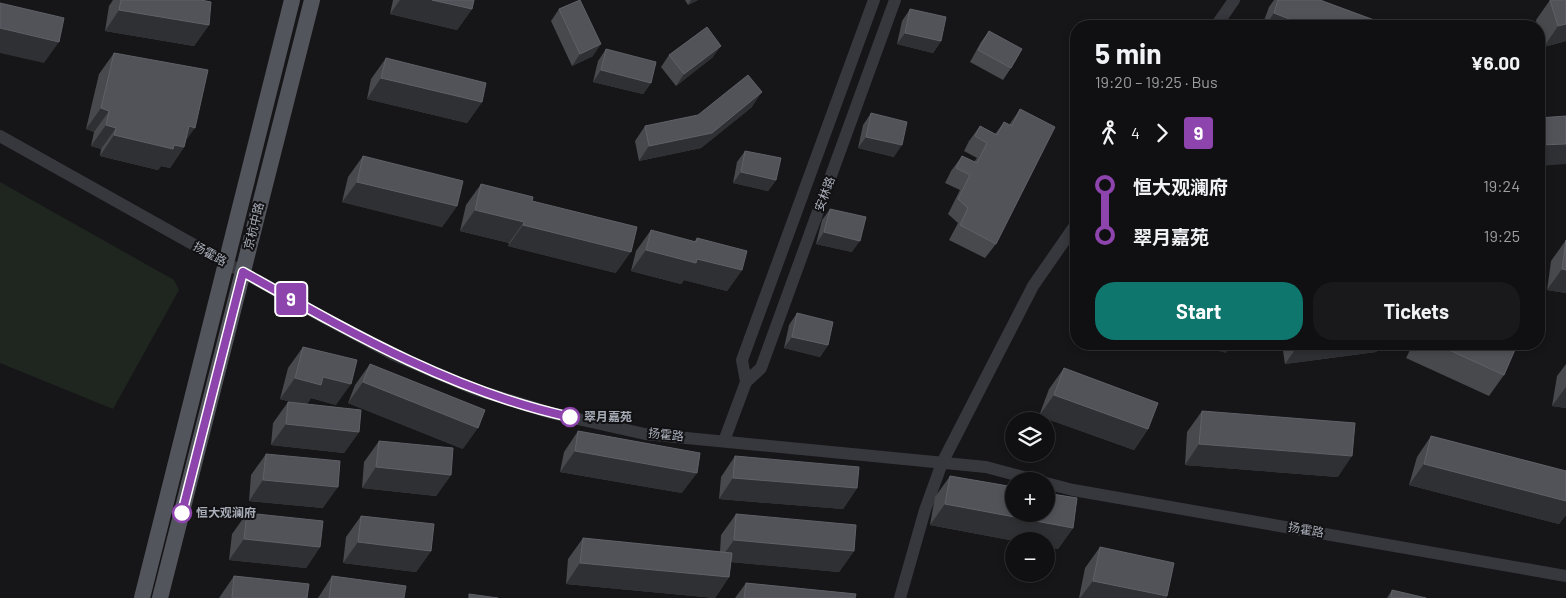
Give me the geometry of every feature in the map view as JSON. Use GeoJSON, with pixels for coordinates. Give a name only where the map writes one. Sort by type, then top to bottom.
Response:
{"type":"FeatureCollection","features":[{"type":"Feature","properties":{"kind":"main road","name":"京杭中路"},"geometry":{"type":"LineString","coordinates":[[142,598],[292,0]]}},
{"type":"Feature","properties":{"kind":"main road","name":"京杭中路"},"geometry":{"type":"LineString","coordinates":[[160,598],[312,0]]}},
{"type":"Feature","properties":{"kind":"street","name":"安林路"},"geometry":{"type":"LineString","coordinates":[[746,382],[742,360],[874,0]]}},
{"type":"Feature","properties":{"kind":"street","name":"安林路"},"geometry":{"type":"LineString","coordinates":[[724,441],[746,382],[761,368],[895,0]]}},
{"type":"Feature","properties":{"kind":"street"},"geometry":{"type":"LineString","coordinates":[[1220,20],[1234,0]]}},
{"type":"Feature","properties":{"kind":"street"},"geometry":{"type":"LineString","coordinates":[[854,56],[873,61]]}},
{"type":"Feature","properties":{"kind":"street","name":"扬霍路"},"geometry":{"type":"LineString","coordinates":[[0,136],[394,355],[474,389],[551,413],[645,434],[942,463],[986,468],[1005,473]]}},
{"type":"Feature","properties":{"kind":"street"},"geometry":{"type":"LineString","coordinates":[[900,598],[925,510],[942,463],[1033,286],[1070,233]]}},
{"type":"Feature","properties":{"kind":"street","name":"扬霍路"},"geometry":{"type":"LineString","coordinates":[[1055,485],[1566,576]]}},
{"type":"Feature","properties":{"kind":"shaded area"},"geometry":{"type":"Polygon","coordinates":[[[0,182],[174,280],[179,290],[113,409],[0,363],[0,182]]]}},
{"type":"Feature","properties":{"kind":"building"},"geometry":{"type":"Polygon","coordinates":[[[121,0],[201,0],[211,2],[209,25],[119,10],[121,0]]]}},
{"type":"Feature","properties":{"kind":"building"},"geometry":{"type":"Polygon","coordinates":[[[432,0],[474,0],[472,9],[432,0]]]}},
{"type":"Feature","properties":{"kind":"building"},"geometry":{"type":"Polygon","coordinates":[[[580,0],[601,44],[580,54],[559,9],[580,0]]]}},
{"type":"Feature","properties":{"kind":"building"},"geometry":{"type":"Polygon","coordinates":[[[1278,0],[1320,0],[1374,20],[1292,20],[1274,13],[1278,0]]]}},
{"type":"Feature","properties":{"kind":"building"},"geometry":{"type":"Polygon","coordinates":[[[1550,0],[1566,0],[1566,24],[1558,26],[1550,0]]]}},
{"type":"Feature","properties":{"kind":"building"},"geometry":{"type":"Polygon","coordinates":[[[0,3],[64,18],[59,42],[0,28],[0,3]]]}},
{"type":"Feature","properties":{"kind":"building"},"geometry":{"type":"Polygon","coordinates":[[[910,9],[946,17],[941,41],[905,33],[910,9]]]}},
{"type":"Feature","properties":{"kind":"building"},"geometry":{"type":"Polygon","coordinates":[[[707,27],[721,46],[684,74],[669,55],[707,27]]]}},
{"type":"Feature","properties":{"kind":"building"},"geometry":{"type":"Polygon","coordinates":[[[989,31],[1022,49],[1011,68],[978,50],[989,31]]]}},
{"type":"Feature","properties":{"kind":"building"},"geometry":{"type":"Polygon","coordinates":[[[606,49],[656,62],[651,83],[601,70],[606,49]]]}},
{"type":"Feature","properties":{"kind":"building"},"geometry":{"type":"Polygon","coordinates":[[[114,53],[208,70],[195,128],[189,126],[184,147],[174,145],[173,149],[114,135],[116,128],[106,125],[109,111],[101,108],[114,53]]]}},
{"type":"Feature","properties":{"kind":"building"},"geometry":{"type":"Polygon","coordinates":[[[386,58],[486,83],[482,102],[381,78],[386,58]]]}},
{"type":"Feature","properties":{"kind":"building"},"geometry":{"type":"Polygon","coordinates":[[[748,75],[762,92],[712,133],[649,146],[645,126],[698,115],[748,75]]]}},
{"type":"Feature","properties":{"kind":"building"},"geometry":{"type":"Polygon","coordinates":[[[1020,109],[1055,127],[996,244],[960,225],[968,208],[958,199],[970,175],[956,168],[962,156],[977,163],[987,143],[975,136],[980,126],[997,135],[1004,122],[1012,126],[1020,109]]]}},
{"type":"Feature","properties":{"kind":"building"},"geometry":{"type":"Polygon","coordinates":[[[871,113],[907,122],[902,145],[866,137],[871,113]]]}},
{"type":"Feature","properties":{"kind":"building"},"geometry":{"type":"Polygon","coordinates":[[[1566,116],[1566,144],[1545,145],[1545,118],[1566,116]]]}},
{"type":"Feature","properties":{"kind":"building"},"geometry":{"type":"Polygon","coordinates":[[[745,151],[781,158],[776,180],[741,172],[745,151]]]}},
{"type":"Feature","properties":{"kind":"building"},"geometry":{"type":"Polygon","coordinates":[[[363,156],[463,181],[457,206],[357,182],[363,156]]]}},
{"type":"Feature","properties":{"kind":"building"},"geometry":{"type":"Polygon","coordinates":[[[481,184],[533,197],[532,201],[637,227],[631,252],[523,225],[524,222],[475,210],[481,184]]]}},
{"type":"Feature","properties":{"kind":"building"},"geometry":{"type":"Polygon","coordinates":[[[830,209],[866,217],[860,241],[824,232],[830,209]]]}},
{"type":"Feature","properties":{"kind":"building"},"geometry":{"type":"Polygon","coordinates":[[[651,230],[696,242],[697,238],[747,251],[742,270],[697,259],[696,263],[646,250],[651,230]]]}},
{"type":"Feature","properties":{"kind":"building"},"geometry":{"type":"Polygon","coordinates":[[[1566,240],[1566,270],[1562,269],[1566,240]]]}},
{"type":"Feature","properties":{"kind":"building"},"geometry":{"type":"Polygon","coordinates":[[[797,313],[833,322],[828,345],[792,337],[797,313]]]}},
{"type":"Feature","properties":{"kind":"building"},"geometry":{"type":"Polygon","coordinates":[[[303,347],[357,360],[351,384],[323,377],[321,385],[295,378],[303,347]]]}},
{"type":"Feature","properties":{"kind":"building"},"geometry":{"type":"Polygon","coordinates":[[[1449,350],[1515,350],[1504,375],[1449,350]]]}},
{"type":"Feature","properties":{"kind":"building"},"geometry":{"type":"Polygon","coordinates":[[[370,364],[485,410],[478,428],[363,382],[370,364]]]}},
{"type":"Feature","properties":{"kind":"building"},"geometry":{"type":"Polygon","coordinates":[[[1064,368],[1158,403],[1148,429],[1054,395],[1064,368]]]}},
{"type":"Feature","properties":{"kind":"building"},"geometry":{"type":"Polygon","coordinates":[[[288,402],[361,410],[359,432],[286,424],[288,402]]]}},
{"type":"Feature","properties":{"kind":"building"},"geometry":{"type":"Polygon","coordinates":[[[1202,411],[1355,423],[1352,456],[1199,444],[1202,411]]]}},
{"type":"Feature","properties":{"kind":"building"},"geometry":{"type":"Polygon","coordinates":[[[578,431],[700,453],[697,473],[575,451],[578,431]]]}},
{"type":"Feature","properties":{"kind":"building"},"geometry":{"type":"Polygon","coordinates":[[[1431,436],[1566,471],[1566,501],[1424,464],[1431,436]]]}},
{"type":"Feature","properties":{"kind":"building"},"geometry":{"type":"Polygon","coordinates":[[[379,441],[453,448],[451,475],[376,467],[379,441]]]}},
{"type":"Feature","properties":{"kind":"building"},"geometry":{"type":"Polygon","coordinates":[[[266,454],[340,461],[338,487],[263,480],[266,454]]]}},
{"type":"Feature","properties":{"kind":"building"},"geometry":{"type":"Polygon","coordinates":[[[735,456],[859,467],[857,488],[733,478],[735,456]]]}},
{"type":"Feature","properties":{"kind":"building"},"geometry":{"type":"Polygon","coordinates":[[[950,476],[1005,485],[1005,515],[945,504],[950,476]]]}},
{"type":"Feature","properties":{"kind":"building"},"geometry":{"type":"Polygon","coordinates":[[[1055,494],[1077,498],[1073,528],[1041,522],[1055,522],[1055,494]]]}},
{"type":"Feature","properties":{"kind":"building"},"geometry":{"type":"Polygon","coordinates":[[[247,513],[323,521],[320,547],[244,539],[247,513]]]}},
{"type":"Feature","properties":{"kind":"building"},"geometry":{"type":"Polygon","coordinates":[[[736,514],[856,525],[854,551],[734,540],[736,514]]]}},
{"type":"Feature","properties":{"kind":"building"},"geometry":{"type":"Polygon","coordinates":[[[361,516],[434,524],[431,551],[358,542],[361,516]]]}},
{"type":"Feature","properties":{"kind":"building"},"geometry":{"type":"Polygon","coordinates":[[[583,538],[732,553],[729,577],[580,563],[583,538]]]}},
{"type":"Feature","properties":{"kind":"building"},"geometry":{"type":"Polygon","coordinates":[[[1100,547],[1174,563],[1167,596],[1093,581],[1100,547]]]}},
{"type":"Feature","properties":{"kind":"building"},"geometry":{"type":"Polygon","coordinates":[[[234,576],[309,584],[307,598],[232,598],[234,576]]]}},
{"type":"Feature","properties":{"kind":"building"},"geometry":{"type":"Polygon","coordinates":[[[332,576],[406,586],[404,598],[329,598],[332,576]]]}},
{"type":"Feature","properties":{"kind":"building"},"geometry":{"type":"Polygon","coordinates":[[[746,583],[856,594],[855,598],[744,598],[746,583]]]}},
{"type":"Feature","properties":{"kind":"building"},"geometry":{"type":"Polygon","coordinates":[[[1392,590],[1426,598],[1391,598],[1392,590]]]}},
{"type":"Feature","properties":{"kind":"building"},"geometry":{"type":"Polygon","coordinates":[[[469,594],[498,598],[469,598],[469,594]]]}},
{"type":"Feature","properties":{"kind":"bus line","name":"9"},"geometry":{"type":"LineString","coordinates":[[182,513],[243,272],[394,355],[474,389],[570,417]]}},
{"type":"Feature","properties":{"kind":"place","name":"翠月嘉苑"},"geometry":{"type":"Point","coordinates":[570,417]}},
{"type":"Feature","properties":{"kind":"place","name":"恒大观澜府"},"geometry":{"type":"Point","coordinates":[182,513]}}]}
